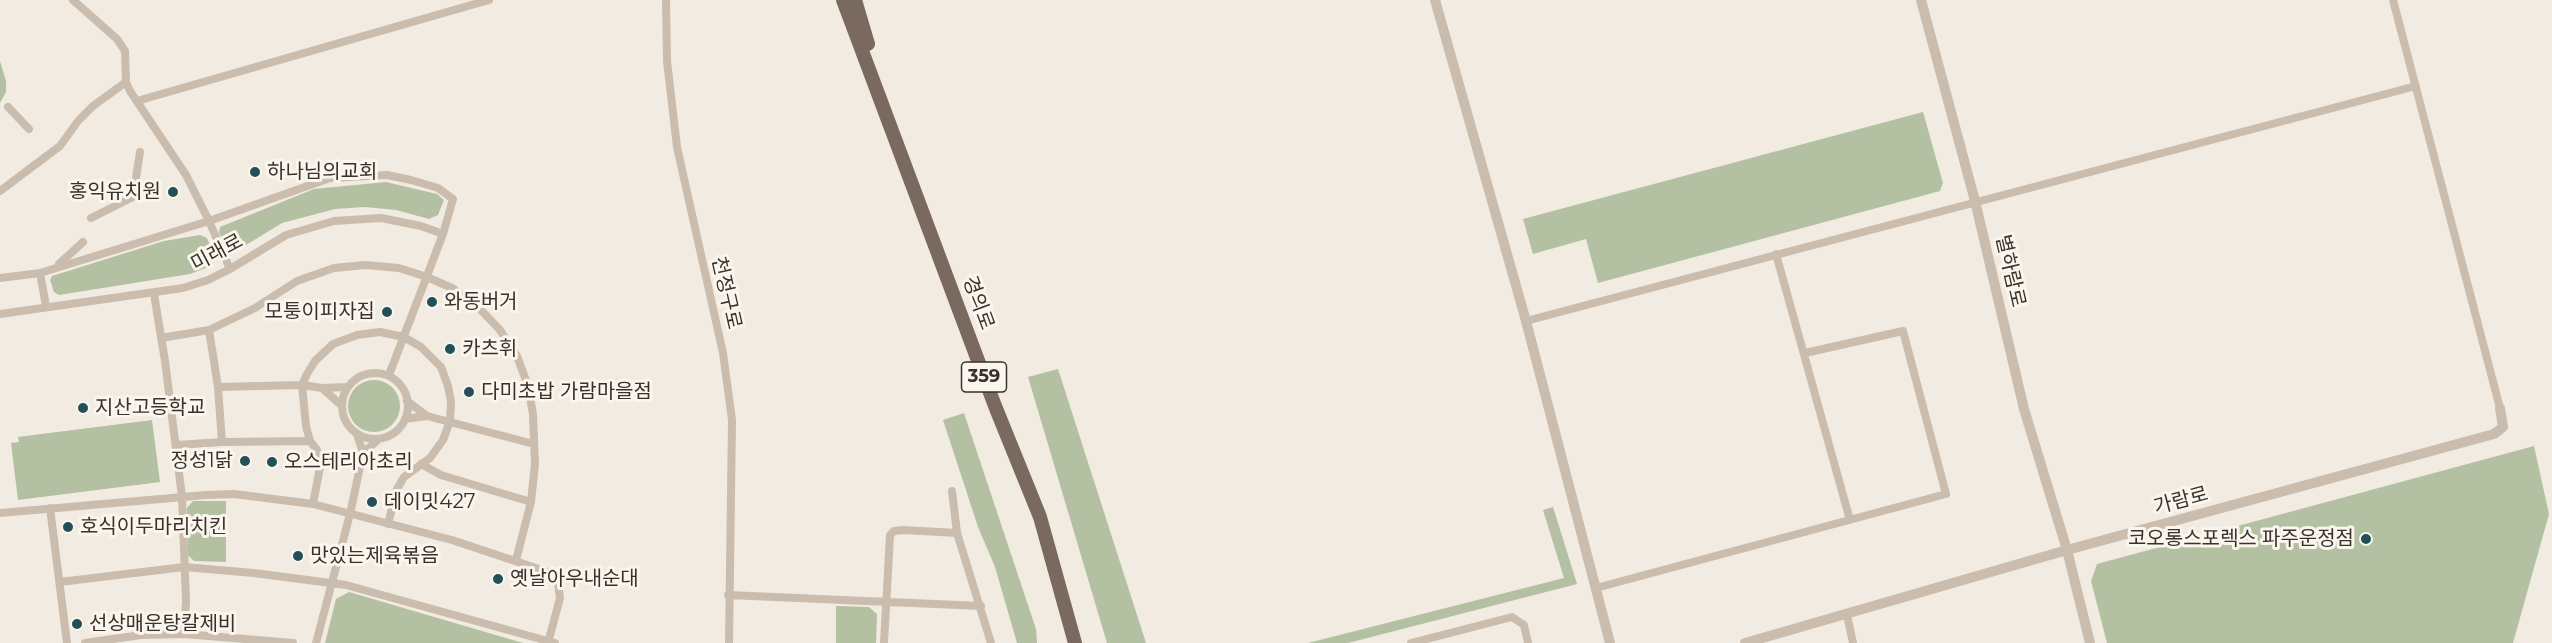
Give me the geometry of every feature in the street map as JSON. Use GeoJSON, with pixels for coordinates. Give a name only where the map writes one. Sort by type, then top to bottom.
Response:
{"type":"FeatureCollection","features":[{"type":"Feature","properties":{"kind":"main road","name":"경의로"},"geometry":{"type":"LineString","coordinates":[[842,0],[858,24],[887,113],[995,406],[1040,517],[1075,643]]}},
{"type":"Feature","properties":{"kind":"main road"},"geometry":{"type":"LineString","coordinates":[[856,0],[858,24]]}},
{"type":"Feature","properties":{"kind":"street"},"geometry":{"type":"LineString","coordinates":[[74,0],[117,39],[125,51],[126,82],[174,155],[209,221],[230,269]]}},
{"type":"Feature","properties":{"kind":"street"},"geometry":{"type":"LineString","coordinates":[[137,100],[489,0]]}},
{"type":"Feature","properties":{"kind":"street","name":"천정구로"},"geometry":{"type":"LineString","coordinates":[[666,0],[666,61],[677,147],[728,385],[732,453],[729,643]]}},
{"type":"Feature","properties":{"kind":"street"},"geometry":{"type":"LineString","coordinates":[[1435,0],[1526,321],[1610,643]]}},
{"type":"Feature","properties":{"kind":"street","name":"별하람로"},"geometry":{"type":"LineString","coordinates":[[1921,0],[1975,201],[2024,409],[2067,550],[2090,643]]}},
{"type":"Feature","properties":{"kind":"street"},"geometry":{"type":"LineString","coordinates":[[2393,0],[2500,408]]}},
{"type":"Feature","properties":{"kind":"street"},"geometry":{"type":"LineString","coordinates":[[0,191],[60,146],[78,121],[93,106],[126,82]]}},
{"type":"Feature","properties":{"kind":"street"},"geometry":{"type":"LineString","coordinates":[[1526,321],[2416,86]]}},
{"type":"Feature","properties":{"kind":"street"},"geometry":{"type":"LineString","coordinates":[[8,107],[29,129]]}},
{"type":"Feature","properties":{"kind":"street"},"geometry":{"type":"LineString","coordinates":[[91,218],[133,197],[140,152]]}},
{"type":"Feature","properties":{"kind":"street"},"geometry":{"type":"LineString","coordinates":[[0,278],[40,273],[209,221],[330,178],[387,175],[438,188],[453,199],[443,234],[389,375]]}},
{"type":"Feature","properties":{"kind":"street","name":"미래로"},"geometry":{"type":"LineString","coordinates":[[0,314],[46,306],[154,294],[200,283],[230,269],[286,235],[334,221],[381,218],[421,226],[443,234]]}},
{"type":"Feature","properties":{"kind":"street"},"geometry":{"type":"LineString","coordinates":[[57,266],[83,242]]}},
{"type":"Feature","properties":{"kind":"street"},"geometry":{"type":"LineString","coordinates":[[1776,254],[1850,520]]}},
{"type":"Feature","properties":{"kind":"street"},"geometry":{"type":"LineString","coordinates":[[162,338],[209,330],[255,308],[297,281],[334,268],[365,265],[399,268],[452,288],[478,307],[500,330],[517,356],[528,386],[533,414],[534,444],[531,502],[516,560]]}},
{"type":"Feature","properties":{"kind":"street"},"geometry":{"type":"LineString","coordinates":[[40,273],[46,306]]}},
{"type":"Feature","properties":{"kind":"street"},"geometry":{"type":"LineString","coordinates":[[154,294],[162,338],[182,497],[186,601],[184,634]]}},
{"type":"Feature","properties":{"kind":"street"},"geometry":{"type":"LineString","coordinates":[[209,330],[218,387],[222,442]]}},
{"type":"Feature","properties":{"kind":"street"},"geometry":{"type":"LineString","coordinates":[[1596,588],[1946,494],[1904,331],[1805,353]]}},
{"type":"Feature","properties":{"kind":"street"},"geometry":{"type":"LineString","coordinates":[[313,504],[321,462],[317,450],[310,441],[302,385],[315,361],[333,344],[357,335],[380,332],[404,337],[421,347],[441,367],[451,402],[450,421],[443,440],[430,458],[404,477],[397,489],[388,524]]}},
{"type":"Feature","properties":{"kind":"street"},"geometry":{"type":"LineString","coordinates":[[341,405],[347,387],[360,376],[370,373],[389,375],[400,384],[408,401],[427,416]]}},
{"type":"Feature","properties":{"kind":"street"},"geometry":{"type":"LineString","coordinates":[[218,387],[302,385],[322,388],[347,387]]}},
{"type":"Feature","properties":{"kind":"street"},"geometry":{"type":"LineString","coordinates":[[322,388],[341,405],[346,423],[357,434],[379,439]]}},
{"type":"Feature","properties":{"kind":"street"},"geometry":{"type":"LineString","coordinates":[[363,453],[379,439],[395,433],[405,420],[408,401]]}},
{"type":"Feature","properties":{"kind":"street","name":"가람로"},"geometry":{"type":"LineString","coordinates":[[1745,643],[2067,550],[2494,434],[2503,427],[2500,408]]}},
{"type":"Feature","properties":{"kind":"street"},"geometry":{"type":"LineString","coordinates":[[405,420],[427,416],[534,444]]}},
{"type":"Feature","properties":{"kind":"street"},"geometry":{"type":"LineString","coordinates":[[316,643],[333,584],[363,453],[357,434]]}},
{"type":"Feature","properties":{"kind":"street"},"geometry":{"type":"LineString","coordinates":[[176,445],[310,441]]}},
{"type":"Feature","properties":{"kind":"street"},"geometry":{"type":"LineString","coordinates":[[421,464],[441,475],[531,502]]}},
{"type":"Feature","properties":{"kind":"street"},"geometry":{"type":"LineString","coordinates":[[952,491],[957,533],[991,643]]}},
{"type":"Feature","properties":{"kind":"street"},"geometry":{"type":"LineString","coordinates":[[0,513],[182,497],[234,495],[313,504],[516,560],[557,574],[560,598],[551,643],[367,591],[254,573],[184,567],[60,582]]}},
{"type":"Feature","properties":{"kind":"street"},"geometry":{"type":"LineString","coordinates":[[50,508],[67,643]]}},
{"type":"Feature","properties":{"kind":"street"},"geometry":{"type":"LineString","coordinates":[[884,643],[890,535],[894,531],[957,533]]}},
{"type":"Feature","properties":{"kind":"street"},"geometry":{"type":"LineString","coordinates":[[728,595],[981,606]]}},
{"type":"Feature","properties":{"kind":"street"},"geometry":{"type":"LineString","coordinates":[[1846,615],[1853,643]]}},
{"type":"Feature","properties":{"kind":"street"},"geometry":{"type":"LineString","coordinates":[[1411,643],[1512,617],[1524,625],[1528,643]]}},
{"type":"Feature","properties":{"kind":"street"},"geometry":{"type":"LineString","coordinates":[[85,643],[141,635],[184,634],[293,643]]}},
{"type":"Feature","properties":{"kind":"green space"},"geometry":{"type":"Polygon","coordinates":[[[0,61],[6,81],[6,92],[0,103],[0,61]]]}},
{"type":"Feature","properties":{"kind":"green space"},"geometry":{"type":"Polygon","coordinates":[[[1923,112],[1943,183],[1940,191],[1598,283],[1586,239],[1533,254],[1523,219],[1923,112]]]}},
{"type":"Feature","properties":{"kind":"green space"},"geometry":{"type":"Polygon","coordinates":[[[386,182],[437,194],[444,200],[438,215],[429,219],[396,210],[365,207],[335,209],[282,223],[233,253],[227,251],[219,232],[220,227],[314,189],[386,182]]]}},
{"type":"Feature","properties":{"kind":"green space"},"geometry":{"type":"Polygon","coordinates":[[[200,235],[207,238],[215,258],[211,266],[190,274],[59,295],[54,292],[50,280],[52,276],[164,241],[200,235]]]}},
{"type":"Feature","properties":{"kind":"green space"},"geometry":{"type":"Polygon","coordinates":[[[1058,369],[1146,643],[1107,643],[1028,377],[1058,369]]]}},
{"type":"Feature","properties":{"kind":"green space"},"geometry":{"type":"Polygon","coordinates":[[[374,380],[384,382],[392,388],[398,396],[400,406],[398,416],[392,424],[384,430],[374,432],[364,430],[356,424],[350,416],[348,406],[350,396],[356,388],[364,382],[374,380]]]}},
{"type":"Feature","properties":{"kind":"green space"},"geometry":{"type":"Polygon","coordinates":[[[964,413],[1036,629],[1037,643],[1017,643],[995,567],[978,527],[943,420],[964,413]]]}},
{"type":"Feature","properties":{"kind":"green space"},"geometry":{"type":"Polygon","coordinates":[[[152,420],[160,482],[18,500],[11,443],[19,442],[18,437],[152,420]]]}},
{"type":"Feature","properties":{"kind":"green space","name":"코오롱스포렉스 파주운정점"},"geometry":{"type":"Polygon","coordinates":[[[2534,446],[2549,514],[2513,643],[2107,643],[2091,581],[2097,564],[2534,446]]]}},
{"type":"Feature","properties":{"kind":"green space"},"geometry":{"type":"Polygon","coordinates":[[[193,501],[226,501],[226,562],[194,561],[188,555],[187,508],[193,501]]]}},
{"type":"Feature","properties":{"kind":"green space"},"geometry":{"type":"Polygon","coordinates":[[[1553,507],[1577,584],[1348,643],[1308,643],[1564,578],[1543,510],[1553,507]]]}},
{"type":"Feature","properties":{"kind":"green space"},"geometry":{"type":"Polygon","coordinates":[[[349,592],[523,643],[325,643],[336,599],[349,592]]]}},
{"type":"Feature","properties":{"kind":"green space"},"geometry":{"type":"Polygon","coordinates":[[[836,606],[869,607],[877,614],[876,643],[836,643],[836,606]]]}},
{"type":"Feature","properties":{"kind":"place","name":"하나님의교회"},"geometry":{"type":"Point","coordinates":[255,172]}},
{"type":"Feature","properties":{"kind":"place","name":"홍익유치원"},"geometry":{"type":"Point","coordinates":[173,192]}},
{"type":"Feature","properties":{"kind":"place","name":"와동버거"},"geometry":{"type":"Point","coordinates":[432,302]}},
{"type":"Feature","properties":{"kind":"place","name":"모퉁이피자집"},"geometry":{"type":"Point","coordinates":[387,312]}},
{"type":"Feature","properties":{"kind":"place","name":"카츠휘"},"geometry":{"type":"Point","coordinates":[450,349]}},
{"type":"Feature","properties":{"kind":"place","name":"다미초밥 가람마을점"},"geometry":{"type":"Point","coordinates":[469,392]}},
{"type":"Feature","properties":{"kind":"place","name":"지산고등학교"},"geometry":{"type":"Point","coordinates":[83,408]}},
{"type":"Feature","properties":{"kind":"place","name":"정성1닭"},"geometry":{"type":"Point","coordinates":[245,461]}},
{"type":"Feature","properties":{"kind":"place","name":"오스테리아초리"},"geometry":{"type":"Point","coordinates":[272,462]}},
{"type":"Feature","properties":{"kind":"place","name":"데이밋427"},"geometry":{"type":"Point","coordinates":[372,502]}},
{"type":"Feature","properties":{"kind":"place","name":"호식이두마리치킨"},"geometry":{"type":"Point","coordinates":[68,527]}},
{"type":"Feature","properties":{"kind":"place","name":"코오롱스포렉스 파주운정점"},"geometry":{"type":"Point","coordinates":[2366,539]}},
{"type":"Feature","properties":{"kind":"place","name":"맛있는제육볶음"},"geometry":{"type":"Point","coordinates":[298,556]}},
{"type":"Feature","properties":{"kind":"place","name":"옛날아우내순대"},"geometry":{"type":"Point","coordinates":[498,579]}},
{"type":"Feature","properties":{"kind":"place","name":"선상매운탕칼제비"},"geometry":{"type":"Point","coordinates":[77,624]}}]}
